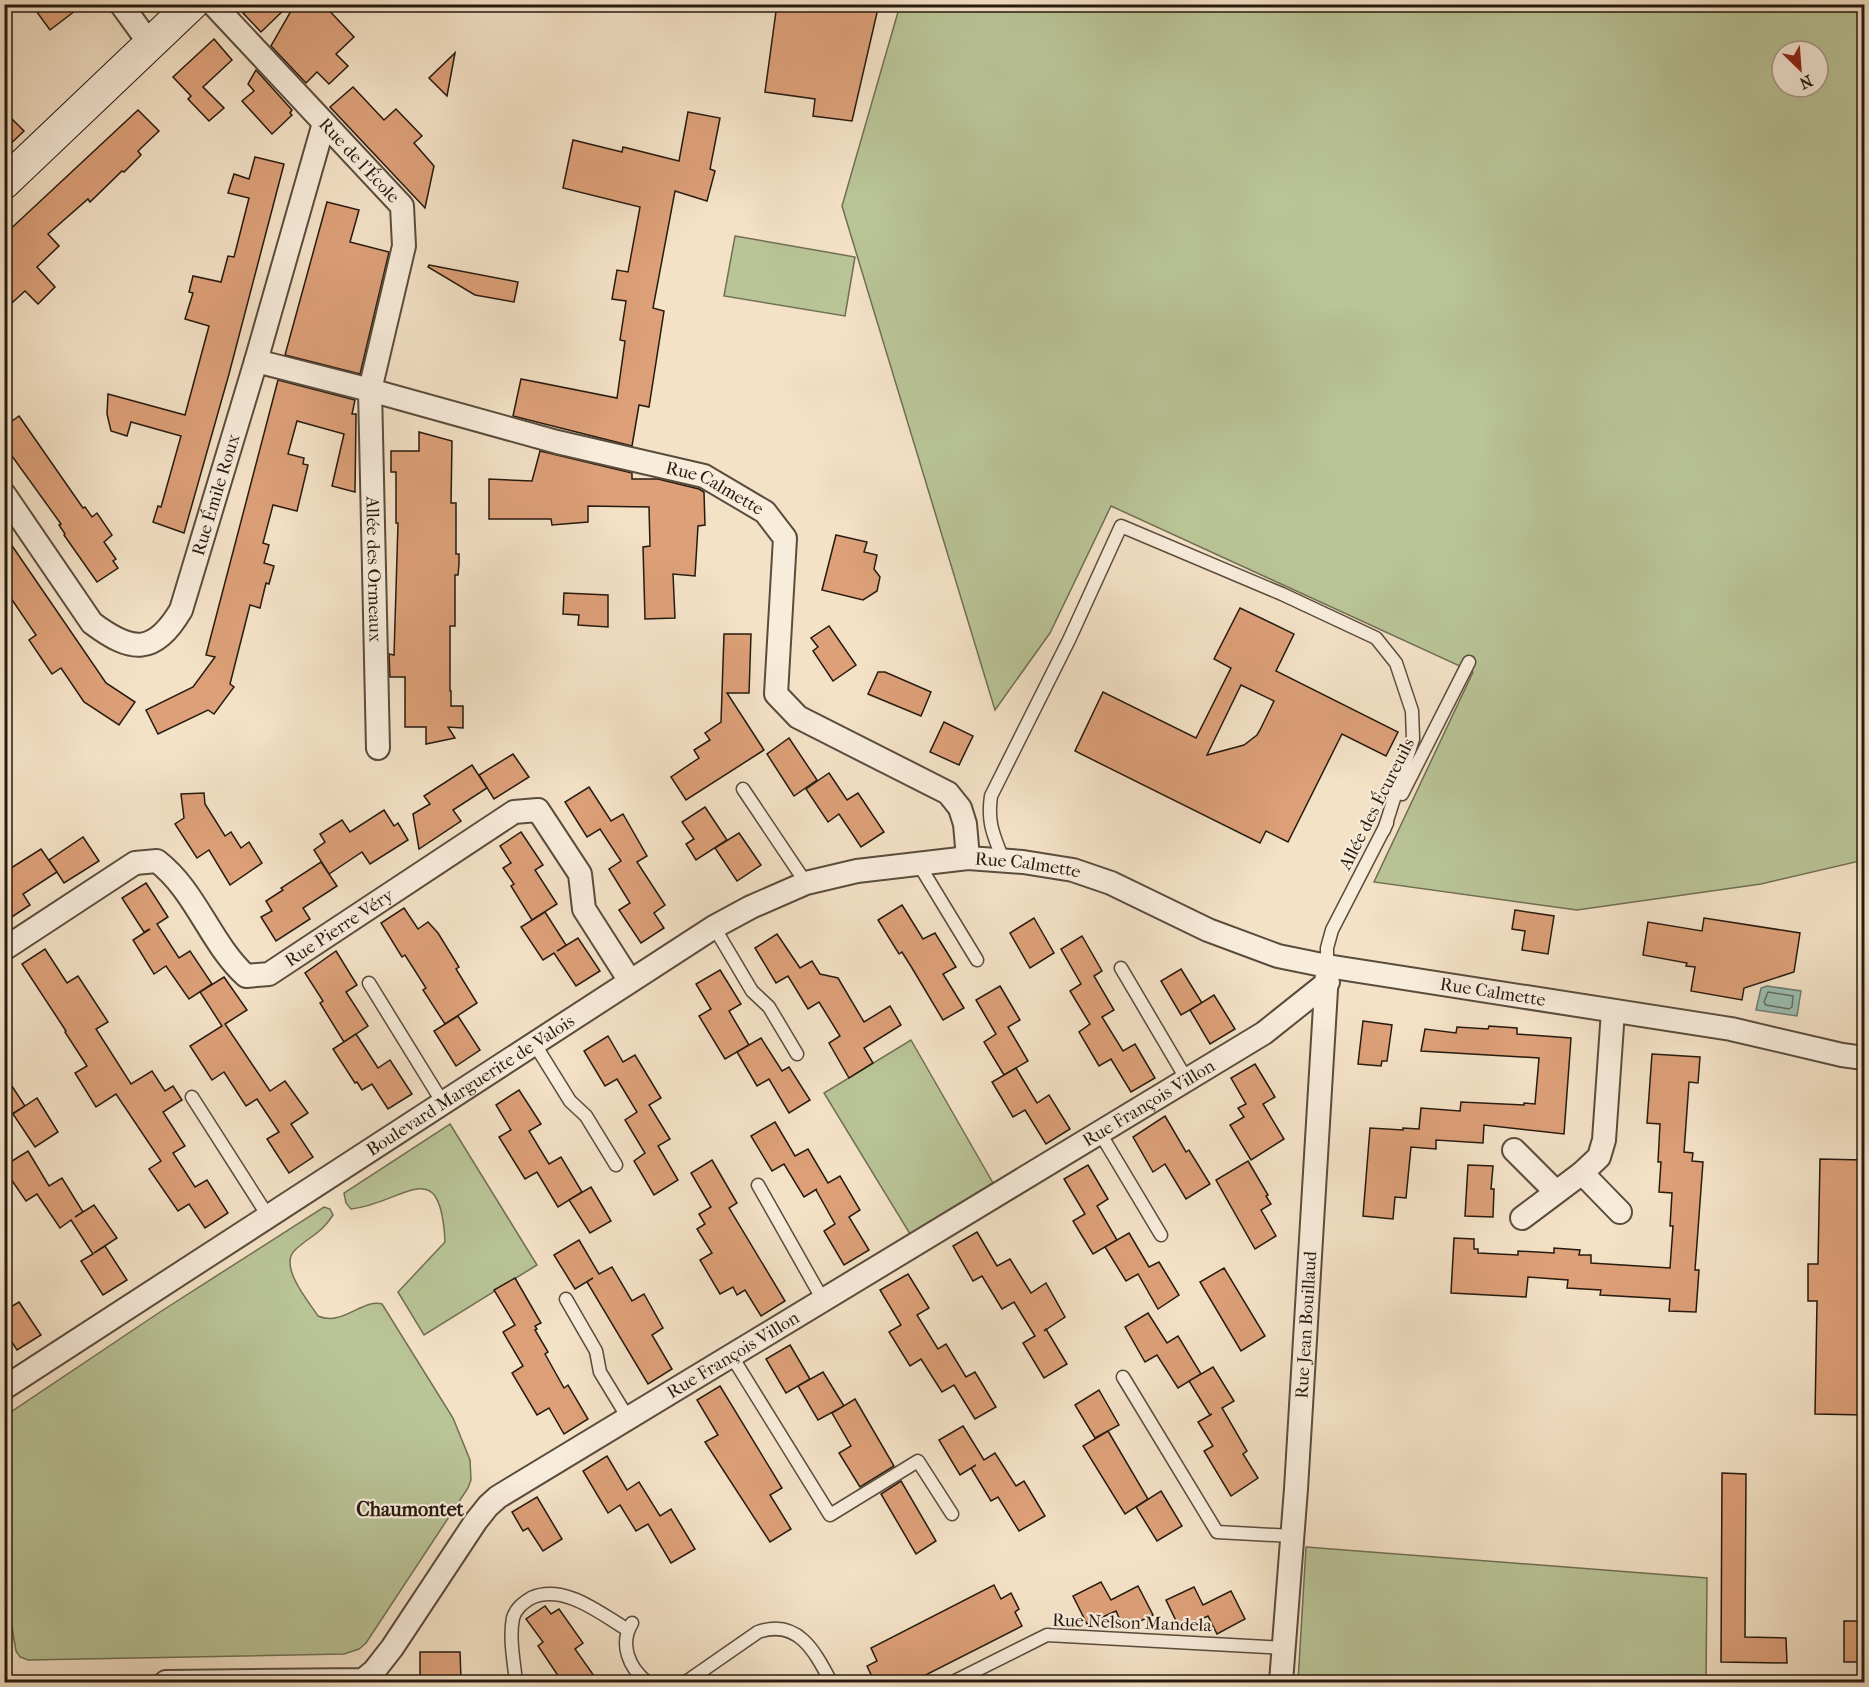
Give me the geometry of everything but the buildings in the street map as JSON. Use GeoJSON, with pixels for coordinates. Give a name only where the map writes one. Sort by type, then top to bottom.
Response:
{"type":"FeatureCollection","features":[{"type":"Feature","properties":{"kind":"main road"},"geometry":{"type":"LineString","coordinates":[[4,183],[192,4]]}},
{"type":"Feature","properties":{"kind":"street"},"geometry":{"type":"LineString","coordinates":[[121,4],[150,44]]}},
{"type":"Feature","properties":{"kind":"street","name":"Rue de l'École"},"geometry":{"type":"LineString","coordinates":[[213,4],[402,206],[404,246],[370,390]]}},
{"type":"Feature","properties":{"kind":"street","name":"Rue Émile Roux"},"geometry":{"type":"LineString","coordinates":[[4,494],[92,623],[107,634],[125,642],[152,643],[170,628],[181,610],[256,361],[324,123]]}},
{"type":"Feature","properties":{"kind":"street","name":"Rue Calmette"},"geometry":{"type":"LineString","coordinates":[[256,361],[557,442],[704,476],[765,512],[785,538],[776,694],[798,717],[948,793],[960,808],[965,824],[968,858],[1023,862],[1082,873],[1111,883],[1208,930],[1327,974],[1613,1011],[1731,1029],[1864,1058]]}},
{"type":"Feature","properties":{"kind":"street","name":"Allée des Ormeaux"},"geometry":{"type":"LineString","coordinates":[[370,390],[378,748]]}},
{"type":"Feature","properties":{"kind":"street","name":"Rue Pierre Véry"},"geometry":{"type":"LineString","coordinates":[[4,949],[135,863],[157,861],[173,874],[232,963],[246,976],[269,974],[514,812],[538,810],[580,874],[584,909],[630,981]]}},
{"type":"Feature","properties":{"kind":"street","name":"Boulevard Marguerite de Valois"},"geometry":{"type":"LineString","coordinates":[[4,1388],[714,927],[751,907],[806,883],[857,872],[968,858]]}},
{"type":"Feature","properties":{"kind":"street","name":"Rue François Villon"},"geometry":{"type":"LineString","coordinates":[[166,1683],[363,1681],[392,1648],[488,1506],[511,1489],[1264,1033],[1327,974]]}},
{"type":"Feature","properties":{"kind":"street","name":"Rue Jean Bouillaud"},"geometry":{"type":"LineString","coordinates":[[1281,1683],[1327,974]]}},
{"type":"Feature","properties":{"kind":"street"},"geometry":{"type":"LineString","coordinates":[[1522,1218],[1582,1173],[1599,1156],[1604,1140],[1613,1011]]}},
{"type":"Feature","properties":{"kind":"street"},"geometry":{"type":"LineString","coordinates":[[1514,1150],[1556,1192]]}},
{"type":"Feature","properties":{"kind":"street"},"geometry":{"type":"LineString","coordinates":[[1582,1173],[1620,1212]]}},
{"type":"Feature","properties":{"kind":"lane"},"geometry":{"type":"LineString","coordinates":[[1003,860],[990,825],[988,814],[991,796],[1069,640],[1122,526],[1282,594],[1376,638],[1396,663],[1412,711],[1413,739],[1384,830]]}},
{"type":"Feature","properties":{"kind":"lane","name":"Allée des Écureuils"},"geometry":{"type":"LineString","coordinates":[[1327,974],[1327,948],[1332,930],[1469,662]]}},
{"type":"Feature","properties":{"kind":"lane"},"geometry":{"type":"LineString","coordinates":[[743,789],[806,883]]}},
{"type":"Feature","properties":{"kind":"lane"},"geometry":{"type":"LineString","coordinates":[[918,863],[977,960]]}},
{"type":"Feature","properties":{"kind":"lane"},"geometry":{"type":"LineString","coordinates":[[714,927],[752,991],[769,1007],[797,1054]]}},
{"type":"Feature","properties":{"kind":"lane"},"geometry":{"type":"LineString","coordinates":[[1121,968],[1187,1080]]}},
{"type":"Feature","properties":{"kind":"lane"},"geometry":{"type":"LineString","coordinates":[[369,983],[443,1103]]}},
{"type":"Feature","properties":{"kind":"lane"},"geometry":{"type":"LineString","coordinates":[[534,1043],[570,1101],[586,1116],[616,1165]]}},
{"type":"Feature","properties":{"kind":"lane"},"geometry":{"type":"LineString","coordinates":[[192,1097],[268,1216]]}},
{"type":"Feature","properties":{"kind":"lane"},"geometry":{"type":"LineString","coordinates":[[1100,1134],[1161,1235]]}},
{"type":"Feature","properties":{"kind":"lane"},"geometry":{"type":"LineString","coordinates":[[758,1185],[823,1300]]}},
{"type":"Feature","properties":{"kind":"lane"},"geometry":{"type":"LineString","coordinates":[[566,1299],[596,1351],[600,1372],[628,1418]]}},
{"type":"Feature","properties":{"kind":"lane"},"geometry":{"type":"LineString","coordinates":[[731,1355],[830,1515],[918,1461],[952,1514]]}},
{"type":"Feature","properties":{"kind":"lane"},"geometry":{"type":"LineString","coordinates":[[1123,1377],[1217,1532],[1292,1536]]}},
{"type":"Feature","properties":{"kind":"lane"},"geometry":{"type":"LineString","coordinates":[[516,1683],[513,1616],[519,1606],[526,1601],[550,1593],[565,1596],[630,1627],[625,1645],[627,1656],[647,1683]]}},
{"type":"Feature","properties":{"kind":"lane"},"geometry":{"type":"LineString","coordinates":[[686,1683],[758,1632],[771,1627],[798,1635],[816,1655],[831,1683]]}},
{"type":"Feature","properties":{"kind":"lane","name":"Rue Nelson Mandela"},"geometry":{"type":"LineString","coordinates":[[953,1683],[1047,1635],[1284,1648]]}},
{"type":"Feature","properties":{"kind":"green space"},"geometry":{"type":"Polygon","coordinates":[[[900,5],[1864,5],[1864,860],[1761,884],[1577,910],[1374,882],[1473,672],[1111,506],[1050,633],[995,710],[842,206],[900,5]]]}},
{"type":"Feature","properties":{"kind":"green space"},"geometry":{"type":"Polygon","coordinates":[[[735,236],[855,257],[845,316],[724,296],[735,236]]]}},
{"type":"Feature","properties":{"kind":"green space"},"geometry":{"type":"Polygon","coordinates":[[[911,1040],[993,1183],[910,1234],[824,1093],[911,1040]]]}},
{"type":"Feature","properties":{"kind":"green space"},"geometry":{"type":"Polygon","coordinates":[[[450,1124],[537,1265],[424,1335],[398,1292],[445,1242],[442,1214],[436,1197],[427,1190],[416,1189],[351,1209],[346,1203],[344,1193],[450,1124]]]}},
{"type":"Feature","properties":{"kind":"green space"},"geometry":{"type":"Polygon","coordinates":[[[324,1207],[330,1209],[333,1215],[324,1227],[295,1250],[291,1257],[292,1274],[302,1293],[318,1316],[327,1318],[335,1318],[367,1305],[382,1304],[453,1418],[470,1460],[471,1480],[468,1488],[366,1643],[359,1649],[344,1654],[28,1660],[20,1657],[16,1651],[5,1587],[5,1416],[160,1312],[324,1207]]]}},
{"type":"Feature","properties":{"kind":"green space"},"geometry":{"type":"Polygon","coordinates":[[[1306,1547],[1707,1578],[1706,1682],[1298,1682],[1306,1547]]]}},
{"type":"Feature","properties":{"kind":"water"},"geometry":{"type":"Polygon","coordinates":[[[1767,986],[1801,991],[1797,1016],[1756,1010],[1761,988],[1767,986]]]}},
{"type":"Feature","properties":{"kind":"district","name":"Chaumontet"},"geometry":{"type":"Point","coordinates":[410,1509]}}]}
